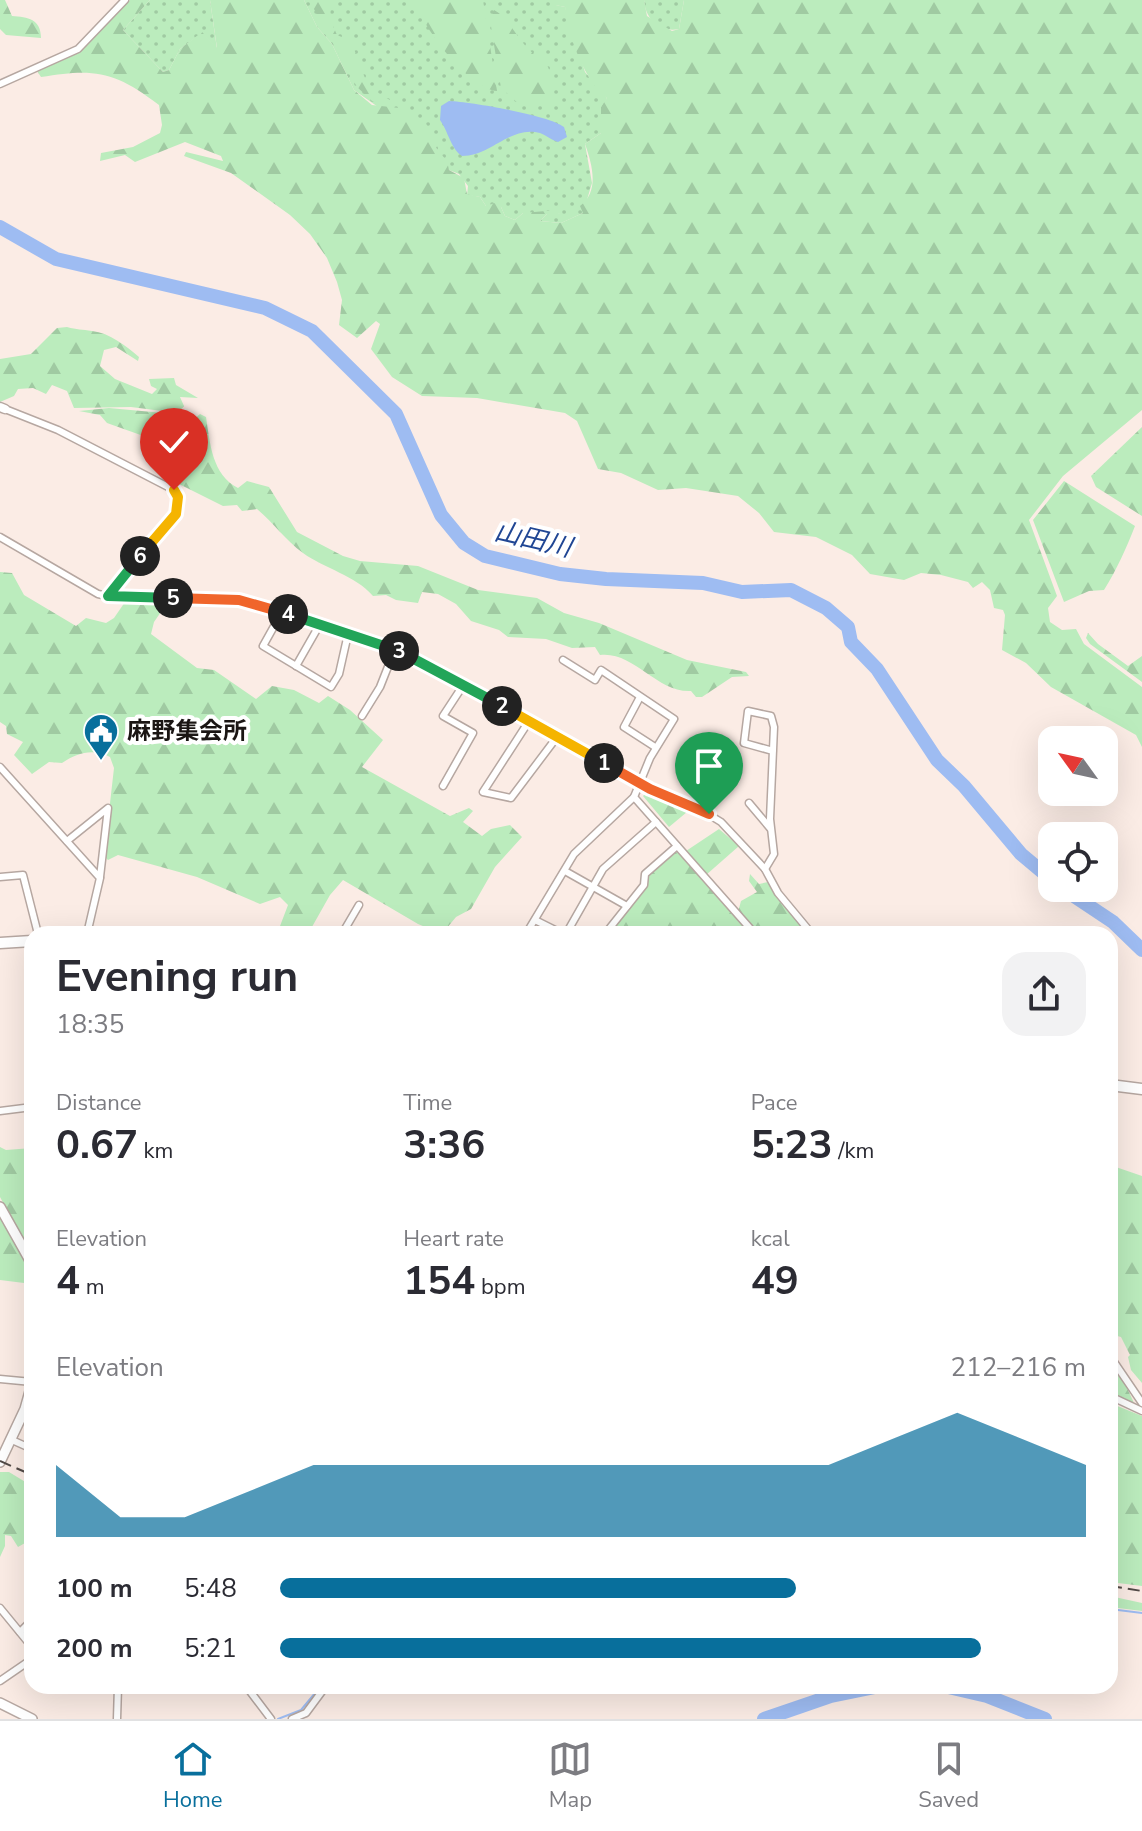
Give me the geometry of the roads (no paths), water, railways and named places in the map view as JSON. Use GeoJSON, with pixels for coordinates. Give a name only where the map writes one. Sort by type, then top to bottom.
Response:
{"type":"FeatureCollection","features":[{"type":"Feature","properties":{"kind":"main road"},"geometry":{"type":"LineString","coordinates":[[0,943],[24,942]]}},
{"type":"Feature","properties":{"kind":"main road"},"geometry":{"type":"LineString","coordinates":[[1118,1086],[1142,1089]]}},
{"type":"Feature","properties":{"kind":"main road"},"geometry":{"type":"LineString","coordinates":[[0,1207],[24,1250]]}},
{"type":"Feature","properties":{"kind":"main road"},"geometry":{"type":"LineString","coordinates":[[0,1462],[24,1406]]}},
{"type":"Feature","properties":{"kind":"main road"},"geometry":{"type":"LineString","coordinates":[[0,1704],[32,1719]]}},
{"type":"Feature","properties":{"kind":"street"},"geometry":{"type":"LineString","coordinates":[[0,84],[78,49],[125,0]]}},
{"type":"Feature","properties":{"kind":"street"},"geometry":{"type":"LineString","coordinates":[[2,408],[58,430],[174,490],[178,497],[176,514],[108,596]]}},
{"type":"Feature","properties":{"kind":"street"},"geometry":{"type":"LineString","coordinates":[[0,537],[108,596],[239,600],[395,649],[464,684],[641,784],[701,809],[721,822],[765,869],[778,893],[805,926]]}},
{"type":"Feature","properties":{"kind":"street"},"geometry":{"type":"LineString","coordinates":[[282,612],[263,646],[331,687],[339,674],[348,634]]}},
{"type":"Feature","properties":{"kind":"street"},"geometry":{"type":"LineString","coordinates":[[296,666],[320,624]]}},
{"type":"Feature","properties":{"kind":"street"},"geometry":{"type":"LineString","coordinates":[[362,716],[380,687],[395,649]]}},
{"type":"Feature","properties":{"kind":"street"},"geometry":{"type":"LineString","coordinates":[[531,926],[580,847],[634,797],[655,747],[674,719],[601,670],[595,680],[563,660]]}},
{"type":"Feature","properties":{"kind":"street"},"geometry":{"type":"LineString","coordinates":[[443,786],[473,733],[443,716],[464,684]]}},
{"type":"Feature","properties":{"kind":"street"},"geometry":{"type":"LineString","coordinates":[[640,697],[624,727],[655,747]]}},
{"type":"Feature","properties":{"kind":"street"},"geometry":{"type":"LineString","coordinates":[[765,869],[774,854],[771,830],[773,751],[771,716],[748,711],[744,743],[773,751]]}},
{"type":"Feature","properties":{"kind":"street"},"geometry":{"type":"LineString","coordinates":[[529,721],[483,792],[511,798],[557,737]]}},
{"type":"Feature","properties":{"kind":"street"},"geometry":{"type":"LineString","coordinates":[[0,767],[100,878]]}},
{"type":"Feature","properties":{"kind":"street"},"geometry":{"type":"LineString","coordinates":[[634,797],[748,926]]}},
{"type":"Feature","properties":{"kind":"street"},"geometry":{"type":"LineString","coordinates":[[749,803],[771,830]]}},
{"type":"Feature","properties":{"kind":"street"},"geometry":{"type":"LineString","coordinates":[[67,841],[108,808],[100,878],[89,926]]}},
{"type":"Feature","properties":{"kind":"street"},"geometry":{"type":"LineString","coordinates":[[569,926],[603,869],[656,822]]}},
{"type":"Feature","properties":{"kind":"street"},"geometry":{"type":"LineString","coordinates":[[611,926],[644,885],[645,874],[677,846]]}},
{"type":"Feature","properties":{"kind":"street"},"geometry":{"type":"LineString","coordinates":[[565,871],[627,906]]}},
{"type":"Feature","properties":{"kind":"street"},"geometry":{"type":"LineString","coordinates":[[0,877],[23,875],[36,926]]}},
{"type":"Feature","properties":{"kind":"street"},"geometry":{"type":"LineString","coordinates":[[347,926],[359,905]]}},
{"type":"Feature","properties":{"kind":"street"},"geometry":{"type":"LineString","coordinates":[[535,920],[547,926]]}},
{"type":"Feature","properties":{"kind":"street"},"geometry":{"type":"LineString","coordinates":[[0,1111],[24,1108]]}},
{"type":"Feature","properties":{"kind":"street"},"geometry":{"type":"LineString","coordinates":[[1118,1368],[1142,1403]]}},
{"type":"Feature","properties":{"kind":"street"},"geometry":{"type":"LineString","coordinates":[[0,1379],[24,1382]]}},
{"type":"Feature","properties":{"kind":"street"},"geometry":{"type":"LineString","coordinates":[[1118,1400],[1142,1411]]}},
{"type":"Feature","properties":{"kind":"street"},"geometry":{"type":"LineString","coordinates":[[12,1440],[24,1445]]}},
{"type":"Feature","properties":{"kind":"street"},"geometry":{"type":"LineString","coordinates":[[0,1608],[24,1637]]}},
{"type":"Feature","properties":{"kind":"street"},"geometry":{"type":"LineString","coordinates":[[20,1632],[24,1628]]}},
{"type":"Feature","properties":{"kind":"street"},"geometry":{"type":"LineString","coordinates":[[0,1681],[24,1664]]}},
{"type":"Feature","properties":{"kind":"street"},"geometry":{"type":"LineString","coordinates":[[117,1719],[118,1694]]}},
{"type":"Feature","properties":{"kind":"street"},"geometry":{"type":"LineString","coordinates":[[252,1694],[270,1718]]}},
{"type":"Feature","properties":{"kind":"street"},"geometry":{"type":"LineString","coordinates":[[292,1719],[306,1713],[320,1694]]}},
{"type":"Feature","properties":{"kind":"water"},"geometry":{"type":"Polygon","coordinates":[[[449,101],[543,118],[564,127],[567,137],[558,142],[540,133],[519,133],[483,151],[462,156],[440,120],[441,106],[449,101]]]}},
{"type":"Feature","properties":{"kind":"waterway","name":"山田川"},"geometry":{"type":"LineString","coordinates":[[0,227],[56,259],[265,308],[312,331],[396,414],[441,515],[464,543],[485,556],[560,574],[703,583],[742,592],[791,590],[826,608],[848,627],[851,642],[877,669],[937,760],[964,786],[1021,854],[1038,868]]}},
{"type":"Feature","properties":{"kind":"waterway","name":"山田川"},"geometry":{"type":"LineString","coordinates":[[1083,902],[1117,926]]}},
{"type":"Feature","properties":{"kind":"waterway","name":"山田川"},"geometry":{"type":"LineString","coordinates":[[1118,927],[1142,950]]}},
{"type":"Feature","properties":{"kind":"waterway"},"geometry":{"type":"LineString","coordinates":[[1118,1610],[1142,1613]]}},
{"type":"Feature","properties":{"kind":"waterway"},"geometry":{"type":"LineString","coordinates":[[278,1719],[301,1710],[314,1694]]}},
{"type":"Feature","properties":{"kind":"waterway"},"geometry":{"type":"LineString","coordinates":[[764,1719],[841,1694]]}},
{"type":"Feature","properties":{"kind":"waterway"},"geometry":{"type":"LineString","coordinates":[[978,1694],[1045,1719]]}},
{"type":"Feature","properties":{"kind":"railway"},"geometry":{"type":"LineString","coordinates":[[0,1461],[24,1472]]}},
{"type":"Feature","properties":{"kind":"railway"},"geometry":{"type":"LineString","coordinates":[[1118,1587],[1142,1591]]}},
{"type":"Feature","properties":{"kind":"place","name":"麻野集会所"},"geometry":{"type":"Point","coordinates":[101,762]}}]}
